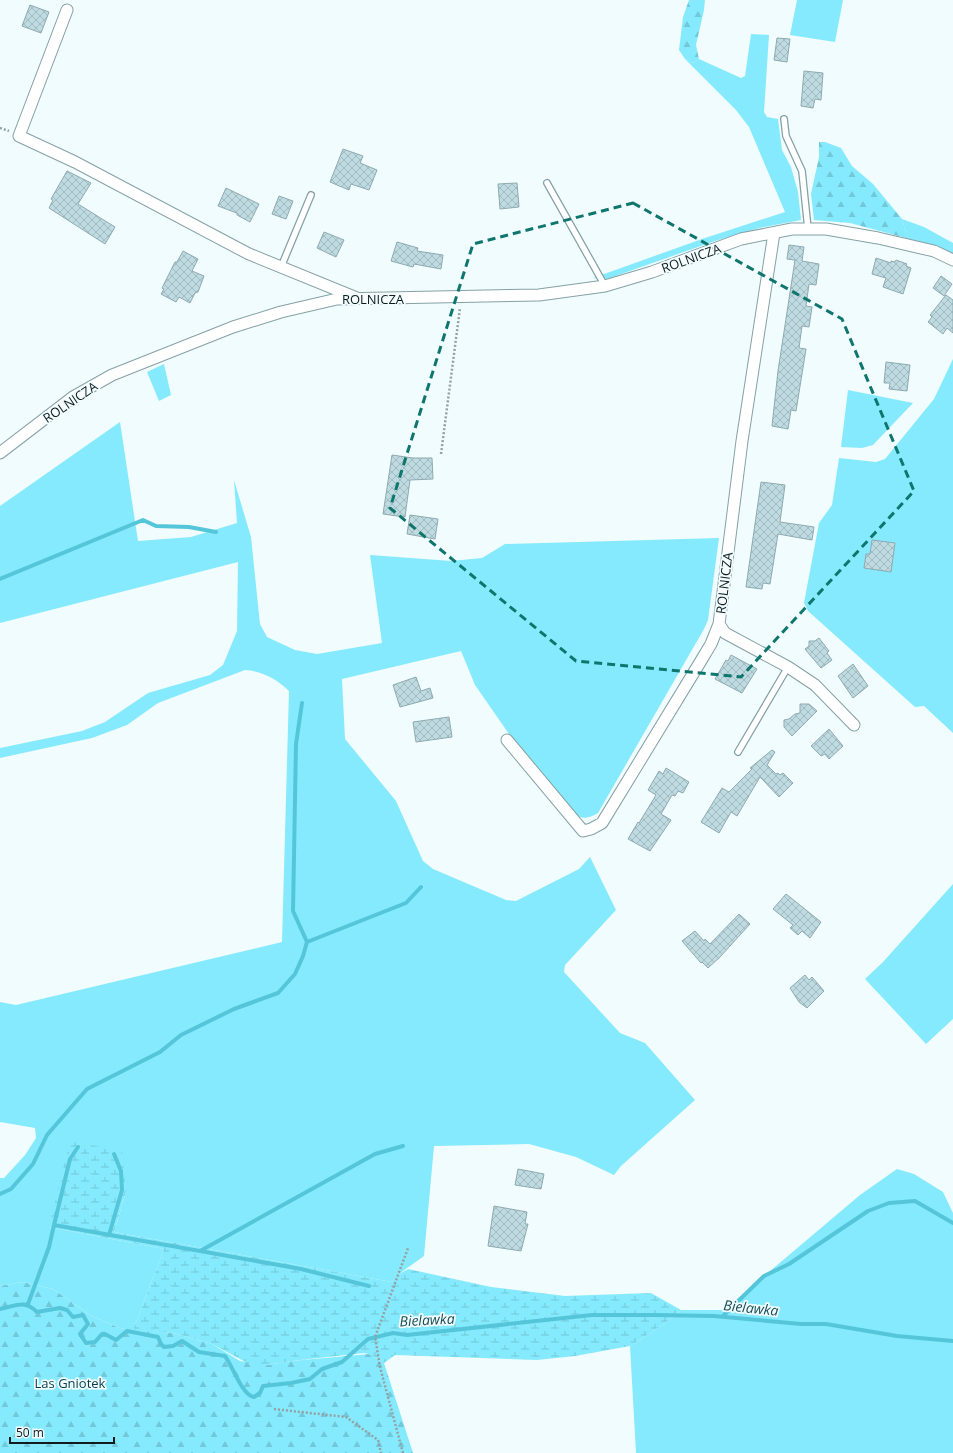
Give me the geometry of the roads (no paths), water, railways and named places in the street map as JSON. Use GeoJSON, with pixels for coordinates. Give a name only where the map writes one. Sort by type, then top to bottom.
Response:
{"type":"FeatureCollection","features":[{"type":"Feature","properties":{"kind":"street"},"geometry":{"type":"LineString","coordinates":[[67,10],[19,136],[76,162],[249,254],[359,299]]}},
{"type":"Feature","properties":{"kind":"street","name":"ROLNICZA"},"geometry":{"type":"LineString","coordinates":[[0,453],[73,397],[112,375],[233,327],[281,312],[337,299],[540,295],[605,286],[652,272],[741,239],[792,229],[826,229],[878,238],[934,251],[953,260]]}},
{"type":"Feature","properties":{"kind":"street","name":"ROLNICZA"},"geometry":{"type":"LineString","coordinates":[[506,740],[583,831],[591,829],[602,823],[711,644],[719,624],[742,441],[774,233]]}},
{"type":"Feature","properties":{"kind":"street","name":"ROLNICZA"},"geometry":{"type":"LineString","coordinates":[[719,624],[725,633],[788,667],[815,686],[854,725]]}},
{"type":"Feature","properties":{"kind":"lane"},"geometry":{"type":"LineString","coordinates":[[784,119],[786,136],[802,171],[808,229]]}},
{"type":"Feature","properties":{"kind":"lane"},"geometry":{"type":"LineString","coordinates":[[547,183],[605,286]]}},
{"type":"Feature","properties":{"kind":"lane"},"geometry":{"type":"LineString","coordinates":[[281,267],[311,195]]}},
{"type":"Feature","properties":{"kind":"lane"},"geometry":{"type":"LineString","coordinates":[[738,752],[788,667]]}},
{"type":"Feature","properties":{"kind":"waterway"},"geometry":{"type":"LineString","coordinates":[[0,579],[143,520],[156,526],[189,527],[216,532]]}},
{"type":"Feature","properties":{"kind":"waterway"},"geometry":{"type":"LineString","coordinates":[[0,1194],[11,1189],[33,1164],[47,1135],[87,1089],[160,1052],[181,1035],[234,1009],[278,993],[295,974],[307,942],[293,911],[296,744],[302,703]]}},
{"type":"Feature","properties":{"kind":"waterway"},"geometry":{"type":"LineString","coordinates":[[307,942],[406,903],[421,887]]}},
{"type":"Feature","properties":{"kind":"waterway"},"geometry":{"type":"LineString","coordinates":[[200,1251],[375,1154],[403,1146]]}},
{"type":"Feature","properties":{"kind":"waterway"},"geometry":{"type":"LineString","coordinates":[[54,1225],[70,1159],[78,1147]]}},
{"type":"Feature","properties":{"kind":"waterway"},"geometry":{"type":"LineString","coordinates":[[109,1235],[122,1190],[121,1171],[114,1154]]}},
{"type":"Feature","properties":{"kind":"waterway"},"geometry":{"type":"LineString","coordinates":[[723,1316],[764,1276],[789,1264],[868,1211],[889,1203],[915,1201],[953,1223]]}},
{"type":"Feature","properties":{"kind":"waterway"},"geometry":{"type":"LineString","coordinates":[[28,1304],[49,1247],[54,1225],[301,1269],[369,1286]]}},
{"type":"Feature","properties":{"kind":"waterway","name":"Bielawka"},"geometry":{"type":"LineString","coordinates":[[0,1309],[20,1304],[28,1306],[37,1312],[60,1308],[67,1310],[73,1317],[83,1315],[88,1324],[80,1334],[86,1343],[95,1342],[102,1334],[116,1340],[127,1331],[158,1337],[164,1347],[173,1346],[182,1341],[199,1352],[225,1356],[242,1386],[250,1395],[254,1397],[260,1393],[263,1386],[310,1379],[322,1369],[342,1362],[368,1339],[393,1333],[407,1335],[592,1315],[714,1316],[801,1324],[826,1324],[897,1336],[953,1341]]}},
{"type":"Feature","properties":{"kind":"park label","name":"Las Gniotek"},"geometry":{"type":"Point","coordinates":[70,1383]}}]}
